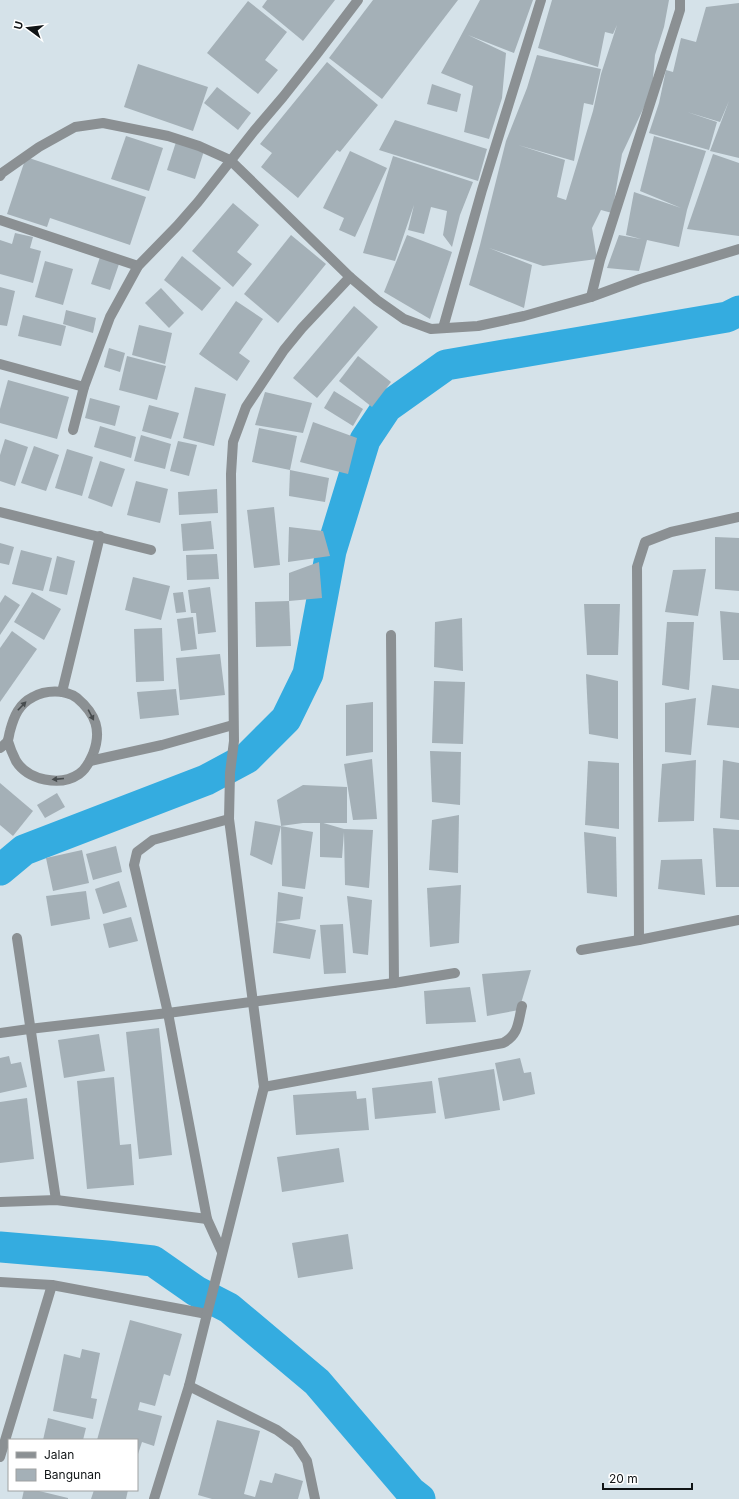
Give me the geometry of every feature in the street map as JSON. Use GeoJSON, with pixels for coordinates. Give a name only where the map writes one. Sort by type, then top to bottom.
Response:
{"type":"FeatureCollection","features":[{"type":"Feature","properties":{"kind":"street"},"geometry":{"type":"LineString","coordinates":[[73,430],[84,387],[110,317],[138,266],[177,226],[288,90],[358,0]]}},
{"type":"Feature","properties":{"kind":"street"},"geometry":{"type":"LineString","coordinates":[[443,328],[484,183],[541,0]]}},
{"type":"Feature","properties":{"kind":"street"},"geometry":{"type":"LineString","coordinates":[[591,297],[600,260],[680,10],[680,0]]}},
{"type":"Feature","properties":{"kind":"street"},"geometry":{"type":"LineString","coordinates":[[0,176],[2,172],[39,147],[75,127],[103,123],[168,136],[199,146],[230,160],[350,277],[377,300],[404,319],[431,329],[478,326],[524,316],[591,297],[640,279],[739,249]]}},
{"type":"Feature","properties":{"kind":"street"},"geometry":{"type":"LineString","coordinates":[[0,220],[138,266]]}},
{"type":"Feature","properties":{"kind":"street"},"geometry":{"type":"LineString","coordinates":[[154,1499],[189,1386],[264,1087],[229,819],[230,773],[234,741],[231,474],[233,442],[246,407],[284,350],[302,328],[350,277]]}},
{"type":"Feature","properties":{"kind":"street"},"geometry":{"type":"LineString","coordinates":[[0,364],[84,387]]}},
{"type":"Feature","properties":{"kind":"street"},"geometry":{"type":"LineString","coordinates":[[0,512],[152,550]]}},
{"type":"Feature","properties":{"kind":"street"},"geometry":{"type":"LineString","coordinates":[[639,940],[637,567],[645,542],[671,532],[739,517]]}},
{"type":"Feature","properties":{"kind":"street"},"geometry":{"type":"LineString","coordinates":[[62,692],[100,536]]}},
{"type":"Feature","properties":{"kind":"street"},"geometry":{"type":"LineString","coordinates":[[391,635],[394,983]]}},
{"type":"Feature","properties":{"kind":"street"},"geometry":{"type":"LineString","coordinates":[[48,692],[62,692],[74,696],[87,706],[94,718],[98,733],[96,747],[90,761],[79,774],[62,780],[45,780],[29,774],[16,762],[4,745],[14,717],[21,706],[34,696],[48,692]]}},
{"type":"Feature","properties":{"kind":"street"},"geometry":{"type":"LineString","coordinates":[[90,761],[162,745],[234,725]]}},
{"type":"Feature","properties":{"kind":"street"},"geometry":{"type":"LineString","coordinates":[[222,1252],[207,1219],[168,1013],[134,865],[137,852],[153,840],[229,819]]}},
{"type":"Feature","properties":{"kind":"street"},"geometry":{"type":"LineString","coordinates":[[581,950],[739,920]]}},
{"type":"Feature","properties":{"kind":"street"},"geometry":{"type":"LineString","coordinates":[[17,938],[29,1029],[56,1200]]}},
{"type":"Feature","properties":{"kind":"street"},"geometry":{"type":"LineString","coordinates":[[0,1033],[252,1002],[394,983],[455,973]]}},
{"type":"Feature","properties":{"kind":"street"},"geometry":{"type":"LineString","coordinates":[[264,1087],[503,1043],[512,1037],[516,1032],[522,1006]]}},
{"type":"Feature","properties":{"kind":"street"},"geometry":{"type":"LineString","coordinates":[[0,1202],[56,1200],[207,1219]]}},
{"type":"Feature","properties":{"kind":"street"},"geometry":{"type":"LineString","coordinates":[[0,1282],[52,1285],[207,1314]]}},
{"type":"Feature","properties":{"kind":"street"},"geometry":{"type":"LineString","coordinates":[[0,1457],[52,1285]]}},
{"type":"Feature","properties":{"kind":"street"},"geometry":{"type":"LineString","coordinates":[[189,1386],[277,1430],[296,1444],[307,1461],[315,1499]]}},
{"type":"Feature","properties":{"kind":"building"},"geometry":{"type":"Polygon","coordinates":[[[267,0],[335,0],[303,41],[262,7],[267,0]]]}},
{"type":"Feature","properties":{"kind":"building"},"geometry":{"type":"Polygon","coordinates":[[[373,0],[458,0],[382,99],[329,58],[373,0]]]}},
{"type":"Feature","properties":{"kind":"building"},"geometry":{"type":"Polygon","coordinates":[[[480,0],[533,0],[514,53],[468,35],[506,53],[502,98],[489,139],[464,132],[473,86],[441,73],[480,0]]]}},
{"type":"Feature","properties":{"kind":"building"},"geometry":{"type":"Polygon","coordinates":[[[552,0],[669,0],[664,27],[655,55],[652,90],[622,154],[612,213],[601,210],[592,228],[597,259],[543,266],[489,248],[532,265],[524,308],[469,285],[506,141],[527,88],[537,55],[601,69],[593,105],[584,103],[574,161],[518,145],[565,160],[557,197],[566,200],[593,111],[601,74],[617,25],[613,34],[605,32],[598,67],[538,48],[552,0]]]}},
{"type":"Feature","properties":{"kind":"building"},"geometry":{"type":"Polygon","coordinates":[[[248,1],[287,32],[265,60],[278,70],[258,94],[207,53],[248,1]]]}},
{"type":"Feature","properties":{"kind":"building"},"geometry":{"type":"Polygon","coordinates":[[[739,3],[739,158],[710,151],[729,101],[720,122],[687,112],[717,122],[709,150],[649,133],[659,103],[666,70],[673,72],[681,38],[696,42],[706,7],[739,3]]]}},
{"type":"Feature","properties":{"kind":"building"},"geometry":{"type":"Polygon","coordinates":[[[327,62],[378,105],[340,152],[337,150],[298,198],[261,167],[272,153],[260,144],[327,62]]]}},
{"type":"Feature","properties":{"kind":"building"},"geometry":{"type":"Polygon","coordinates":[[[138,64],[208,87],[193,131],[124,107],[138,64]]]}},
{"type":"Feature","properties":{"kind":"building"},"geometry":{"type":"Polygon","coordinates":[[[432,84],[461,94],[457,112],[427,104],[432,84]]]}},
{"type":"Feature","properties":{"kind":"building"},"geometry":{"type":"Polygon","coordinates":[[[217,87],[251,113],[238,130],[204,103],[217,87]]]}},
{"type":"Feature","properties":{"kind":"building"},"geometry":{"type":"Polygon","coordinates":[[[395,120],[487,149],[478,181],[379,150],[395,120]]]}},
{"type":"Feature","properties":{"kind":"building"},"geometry":{"type":"Polygon","coordinates":[[[126,136],[163,148],[149,191],[111,179],[126,136]]]}},
{"type":"Feature","properties":{"kind":"building"},"geometry":{"type":"Polygon","coordinates":[[[654,136],[706,151],[687,210],[679,247],[647,240],[639,271],[607,268],[619,235],[641,239],[626,235],[634,192],[681,208],[640,191],[654,136]]]}},
{"type":"Feature","properties":{"kind":"building"},"geometry":{"type":"Polygon","coordinates":[[[176,142],[204,151],[195,179],[167,170],[176,142]]]}},
{"type":"Feature","properties":{"kind":"building"},"geometry":{"type":"Polygon","coordinates":[[[350,151],[387,168],[355,237],[339,230],[344,218],[323,208],[350,151]]]}},
{"type":"Feature","properties":{"kind":"building"},"geometry":{"type":"Polygon","coordinates":[[[713,154],[739,163],[739,236],[687,229],[713,154]]]}},
{"type":"Feature","properties":{"kind":"building"},"geometry":{"type":"Polygon","coordinates":[[[393,156],[473,182],[460,215],[452,247],[443,235],[447,211],[431,207],[424,234],[408,230],[414,205],[395,261],[363,253],[393,156]]]}},
{"type":"Feature","properties":{"kind":"building"},"geometry":{"type":"Polygon","coordinates":[[[26,157],[146,197],[130,245],[50,218],[47,227],[7,214],[26,157]]]}},
{"type":"Feature","properties":{"kind":"building"},"geometry":{"type":"Polygon","coordinates":[[[233,203],[259,225],[237,252],[252,264],[233,287],[192,251],[233,203]]]}},
{"type":"Feature","properties":{"kind":"building"},"geometry":{"type":"Polygon","coordinates":[[[15,233],[33,237],[30,248],[41,251],[33,283],[0,274],[0,240],[12,244],[15,233]]]}},
{"type":"Feature","properties":{"kind":"building"},"geometry":{"type":"Polygon","coordinates":[[[291,235],[326,264],[278,323],[244,294],[291,235]]]}},
{"type":"Feature","properties":{"kind":"building"},"geometry":{"type":"Polygon","coordinates":[[[407,235],[452,252],[430,319],[384,292],[407,235]]]}},
{"type":"Feature","properties":{"kind":"building"},"geometry":{"type":"Polygon","coordinates":[[[182,256],[221,288],[202,311],[164,280],[182,256]]]}},
{"type":"Feature","properties":{"kind":"building"},"geometry":{"type":"Polygon","coordinates":[[[100,257],[119,264],[110,290],[91,284],[100,257]]]}},
{"type":"Feature","properties":{"kind":"building"},"geometry":{"type":"Polygon","coordinates":[[[45,261],[73,269],[63,305],[35,297],[45,261]]]}},
{"type":"Feature","properties":{"kind":"building"},"geometry":{"type":"Polygon","coordinates":[[[0,287],[15,291],[7,326],[0,325],[0,287]]]}},
{"type":"Feature","properties":{"kind":"building"},"geometry":{"type":"Polygon","coordinates":[[[161,288],[184,313],[169,328],[145,303],[161,288]]]}},
{"type":"Feature","properties":{"kind":"building"},"geometry":{"type":"Polygon","coordinates":[[[236,301],[263,319],[239,353],[250,361],[237,381],[199,354],[236,301]]]}},
{"type":"Feature","properties":{"kind":"building"},"geometry":{"type":"Polygon","coordinates":[[[354,306],[378,327],[317,398],[293,378],[354,306]]]}},
{"type":"Feature","properties":{"kind":"building"},"geometry":{"type":"Polygon","coordinates":[[[66,310],[96,318],[93,333],[63,324],[66,310]]]}},
{"type":"Feature","properties":{"kind":"building"},"geometry":{"type":"Polygon","coordinates":[[[23,315],[66,326],[61,346],[18,336],[23,315]]]}},
{"type":"Feature","properties":{"kind":"building"},"geometry":{"type":"Polygon","coordinates":[[[139,325],[172,333],[165,364],[132,355],[139,325]]]}},
{"type":"Feature","properties":{"kind":"building"},"geometry":{"type":"Polygon","coordinates":[[[109,348],[125,353],[120,372],[104,367],[109,348]]]}},
{"type":"Feature","properties":{"kind":"building"},"geometry":{"type":"Polygon","coordinates":[[[127,356],[166,366],[157,400],[119,390],[127,356]]]}},
{"type":"Feature","properties":{"kind":"building"},"geometry":{"type":"Polygon","coordinates":[[[358,356],[391,382],[372,407],[339,381],[358,356]]]}},
{"type":"Feature","properties":{"kind":"building"},"geometry":{"type":"Polygon","coordinates":[[[8,380],[69,397],[57,439],[0,423],[0,409],[8,380]]]}},
{"type":"Feature","properties":{"kind":"building"},"geometry":{"type":"Polygon","coordinates":[[[195,387],[226,394],[214,446],[183,438],[195,387]]]}},
{"type":"Feature","properties":{"kind":"building"},"geometry":{"type":"Polygon","coordinates":[[[334,391],[363,409],[353,426],[324,408],[334,391]]]}},
{"type":"Feature","properties":{"kind":"building"},"geometry":{"type":"Polygon","coordinates":[[[265,392],[312,403],[303,433],[255,425],[265,392]]]}},
{"type":"Feature","properties":{"kind":"building"},"geometry":{"type":"Polygon","coordinates":[[[90,398],[120,406],[115,426],[85,418],[90,398]]]}},
{"type":"Feature","properties":{"kind":"building"},"geometry":{"type":"Polygon","coordinates":[[[149,405],[179,413],[171,439],[142,431],[149,405]]]}},
{"type":"Feature","properties":{"kind":"building"},"geometry":{"type":"Polygon","coordinates":[[[313,422],[357,438],[348,474],[300,462],[313,422]]]}},
{"type":"Feature","properties":{"kind":"building"},"geometry":{"type":"Polygon","coordinates":[[[100,426],[136,437],[131,458],[94,447],[100,426]]]}},
{"type":"Feature","properties":{"kind":"building"},"geometry":{"type":"Polygon","coordinates":[[[259,428],[297,436],[290,470],[252,462],[259,428]]]}},
{"type":"Feature","properties":{"kind":"building"},"geometry":{"type":"Polygon","coordinates":[[[141,435],[171,444],[165,469],[134,461],[141,435]]]}},
{"type":"Feature","properties":{"kind":"building"},"geometry":{"type":"Polygon","coordinates":[[[5,439],[28,447],[15,486],[0,481],[0,455],[5,439]]]}},
{"type":"Feature","properties":{"kind":"building"},"geometry":{"type":"Polygon","coordinates":[[[178,441],[197,445],[189,476],[170,471],[178,441]]]}},
{"type":"Feature","properties":{"kind":"building"},"geometry":{"type":"Polygon","coordinates":[[[34,446],[59,455],[46,491],[21,483],[34,446]]]}},
{"type":"Feature","properties":{"kind":"building"},"geometry":{"type":"Polygon","coordinates":[[[67,449],[93,457],[82,496],[55,488],[67,449]]]}},
{"type":"Feature","properties":{"kind":"building"},"geometry":{"type":"Polygon","coordinates":[[[100,461],[125,469],[112,507],[88,498],[100,461]]]}},
{"type":"Feature","properties":{"kind":"building"},"geometry":{"type":"Polygon","coordinates":[[[290,470],[329,478],[325,502],[289,496],[290,470]]]}},
{"type":"Feature","properties":{"kind":"building"},"geometry":{"type":"Polygon","coordinates":[[[136,481],[168,489],[160,523],[127,515],[136,481]]]}},
{"type":"Feature","properties":{"kind":"building"},"geometry":{"type":"Polygon","coordinates":[[[217,489],[218,513],[179,515],[178,492],[217,489]]]}},
{"type":"Feature","properties":{"kind":"building"},"geometry":{"type":"Polygon","coordinates":[[[274,507],[280,565],[254,568],[247,510],[274,507]]]}},
{"type":"Feature","properties":{"kind":"building"},"geometry":{"type":"Polygon","coordinates":[[[211,521],[214,549],[183,551],[181,524],[211,521]]]}},
{"type":"Feature","properties":{"kind":"building"},"geometry":{"type":"Polygon","coordinates":[[[289,527],[323,531],[330,556],[288,562],[289,527]]]}},
{"type":"Feature","properties":{"kind":"building"},"geometry":{"type":"Polygon","coordinates":[[[715,537],[739,538],[739,591],[715,589],[715,537]]]}},
{"type":"Feature","properties":{"kind":"building"},"geometry":{"type":"Polygon","coordinates":[[[0,543],[14,547],[9,565],[0,563],[0,543]]]}},
{"type":"Feature","properties":{"kind":"building"},"geometry":{"type":"Polygon","coordinates":[[[21,550],[52,558],[43,591],[12,584],[21,550]]]}},
{"type":"Feature","properties":{"kind":"building"},"geometry":{"type":"Polygon","coordinates":[[[217,554],[219,579],[187,580],[186,555],[217,554]]]}},
{"type":"Feature","properties":{"kind":"building"},"geometry":{"type":"Polygon","coordinates":[[[57,556],[75,561],[67,595],[49,591],[57,556]]]}},
{"type":"Feature","properties":{"kind":"building"},"geometry":{"type":"Polygon","coordinates":[[[319,562],[322,598],[289,601],[289,573],[319,562]]]}},
{"type":"Feature","properties":{"kind":"building"},"geometry":{"type":"Polygon","coordinates":[[[706,569],[698,616],[665,612],[673,570],[706,569]]]}},
{"type":"Feature","properties":{"kind":"building"},"geometry":{"type":"Polygon","coordinates":[[[133,577],[170,586],[161,620],[125,610],[133,577]]]}},
{"type":"Feature","properties":{"kind":"building"},"geometry":{"type":"Polygon","coordinates":[[[210,587],[216,632],[198,634],[196,613],[191,613],[188,590],[210,587]]]}},
{"type":"Feature","properties":{"kind":"building"},"geometry":{"type":"Polygon","coordinates":[[[32,592],[61,609],[44,640],[14,622],[32,592]]]}},
{"type":"Feature","properties":{"kind":"building"},"geometry":{"type":"Polygon","coordinates":[[[183,592],[186,612],[176,613],[173,593],[183,592]]]}},
{"type":"Feature","properties":{"kind":"building"},"geometry":{"type":"Polygon","coordinates":[[[5,595],[20,605],[0,635],[0,603],[5,595]]]}},
{"type":"Feature","properties":{"kind":"building"},"geometry":{"type":"Polygon","coordinates":[[[289,601],[291,646],[256,647],[255,602],[289,601]]]}},
{"type":"Feature","properties":{"kind":"building"},"geometry":{"type":"Polygon","coordinates":[[[584,604],[620,604],[618,655],[587,655],[584,604]]]}},
{"type":"Feature","properties":{"kind":"building"},"geometry":{"type":"Polygon","coordinates":[[[720,611],[739,613],[739,660],[723,660],[720,611]]]}},
{"type":"Feature","properties":{"kind":"building"},"geometry":{"type":"Polygon","coordinates":[[[193,617],[197,649],[181,651],[177,619],[193,617]]]}},
{"type":"Feature","properties":{"kind":"building"},"geometry":{"type":"Polygon","coordinates":[[[462,618],[463,671],[434,667],[435,622],[462,618]]]}},
{"type":"Feature","properties":{"kind":"building"},"geometry":{"type":"Polygon","coordinates":[[[667,622],[694,622],[689,690],[662,685],[667,622]]]}},
{"type":"Feature","properties":{"kind":"building"},"geometry":{"type":"Polygon","coordinates":[[[162,628],[164,681],[136,682],[134,629],[162,628]]]}},
{"type":"Feature","properties":{"kind":"building"},"geometry":{"type":"Polygon","coordinates":[[[12,631],[37,649],[0,702],[0,648],[12,631]]]}},
{"type":"Feature","properties":{"kind":"building"},"geometry":{"type":"Polygon","coordinates":[[[220,654],[225,695],[180,700],[176,658],[220,654]]]}},
{"type":"Feature","properties":{"kind":"building"},"geometry":{"type":"Polygon","coordinates":[[[586,674],[618,681],[618,739],[589,734],[586,674]]]}},
{"type":"Feature","properties":{"kind":"building"},"geometry":{"type":"Polygon","coordinates":[[[434,681],[465,682],[463,744],[432,743],[434,681]]]}},
{"type":"Feature","properties":{"kind":"building"},"geometry":{"type":"Polygon","coordinates":[[[712,685],[739,689],[739,728],[707,725],[712,685]]]}},
{"type":"Feature","properties":{"kind":"building"},"geometry":{"type":"Polygon","coordinates":[[[176,689],[179,715],[140,719],[137,692],[176,689]]]}},
{"type":"Feature","properties":{"kind":"building"},"geometry":{"type":"Polygon","coordinates":[[[696,698],[691,755],[665,752],[665,703],[696,698]]]}},
{"type":"Feature","properties":{"kind":"building"},"geometry":{"type":"Polygon","coordinates":[[[373,702],[373,752],[346,756],[346,705],[373,702]]]}},
{"type":"Feature","properties":{"kind":"building"},"geometry":{"type":"Polygon","coordinates":[[[430,751],[461,752],[460,805],[432,802],[430,751]]]}},
{"type":"Feature","properties":{"kind":"building"},"geometry":{"type":"Polygon","coordinates":[[[372,759],[377,819],[353,820],[344,764],[372,759]]]}},
{"type":"Feature","properties":{"kind":"building"},"geometry":{"type":"Polygon","coordinates":[[[696,760],[694,821],[658,822],[662,764],[696,760]]]}},
{"type":"Feature","properties":{"kind":"building"},"geometry":{"type":"Polygon","coordinates":[[[723,760],[739,763],[739,820],[720,818],[723,760]]]}},
{"type":"Feature","properties":{"kind":"building"},"geometry":{"type":"Polygon","coordinates":[[[588,761],[619,763],[619,829],[585,825],[588,761]]]}},
{"type":"Feature","properties":{"kind":"building"},"geometry":{"type":"Polygon","coordinates":[[[0,783],[33,811],[13,836],[0,825],[0,783]]]}},
{"type":"Feature","properties":{"kind":"building"},"geometry":{"type":"Polygon","coordinates":[[[303,785],[347,787],[347,823],[303,823],[281,826],[277,800],[303,785]]]}},
{"type":"Feature","properties":{"kind":"building"},"geometry":{"type":"Polygon","coordinates":[[[57,793],[65,807],[45,818],[37,805],[57,793]]]}},
{"type":"Feature","properties":{"kind":"building"},"geometry":{"type":"Polygon","coordinates":[[[459,815],[458,873],[429,870],[432,820],[459,815]]]}},
{"type":"Feature","properties":{"kind":"building"},"geometry":{"type":"Polygon","coordinates":[[[255,821],[281,826],[272,865],[250,855],[255,821]]]}},
{"type":"Feature","properties":{"kind":"building"},"geometry":{"type":"Polygon","coordinates":[[[320,822],[344,829],[373,830],[369,888],[345,885],[344,832],[342,858],[320,857],[320,822]]]}},
{"type":"Feature","properties":{"kind":"building"},"geometry":{"type":"Polygon","coordinates":[[[281,826],[313,832],[305,889],[282,886],[281,826]]]}},
{"type":"Feature","properties":{"kind":"building"},"geometry":{"type":"Polygon","coordinates":[[[713,828],[739,830],[739,887],[716,887],[713,828]]]}},
{"type":"Feature","properties":{"kind":"building"},"geometry":{"type":"Polygon","coordinates":[[[584,832],[616,837],[617,897],[587,893],[584,832]]]}},
{"type":"Feature","properties":{"kind":"building"},"geometry":{"type":"Polygon","coordinates":[[[116,846],[122,872],[93,880],[86,854],[116,846]]]}},
{"type":"Feature","properties":{"kind":"building"},"geometry":{"type":"Polygon","coordinates":[[[82,850],[89,883],[53,891],[46,858],[82,850]]]}},
{"type":"Feature","properties":{"kind":"building"},"geometry":{"type":"Polygon","coordinates":[[[702,859],[705,895],[658,889],[661,860],[702,859]]]}},
{"type":"Feature","properties":{"kind":"building"},"geometry":{"type":"Polygon","coordinates":[[[119,881],[127,907],[103,914],[95,889],[119,881]]]}},
{"type":"Feature","properties":{"kind":"building"},"geometry":{"type":"Polygon","coordinates":[[[461,885],[459,943],[430,947],[427,888],[461,885]]]}},
{"type":"Feature","properties":{"kind":"building"},"geometry":{"type":"Polygon","coordinates":[[[86,891],[90,919],[51,926],[46,896],[86,891]]]}},
{"type":"Feature","properties":{"kind":"building"},"geometry":{"type":"Polygon","coordinates":[[[278,892],[303,897],[300,919],[276,922],[278,892]]]}},
{"type":"Feature","properties":{"kind":"building"},"geometry":{"type":"Polygon","coordinates":[[[347,896],[372,900],[368,955],[353,953],[347,896]]]}},
{"type":"Feature","properties":{"kind":"building"},"geometry":{"type":"Polygon","coordinates":[[[131,917],[138,941],[109,948],[103,924],[131,917]]]}},
{"type":"Feature","properties":{"kind":"building"},"geometry":{"type":"Polygon","coordinates":[[[276,922],[316,930],[310,959],[273,953],[276,922]]]}},
{"type":"Feature","properties":{"kind":"building"},"geometry":{"type":"Polygon","coordinates":[[[343,924],[346,973],[324,974],[320,925],[343,924]]]}},
{"type":"Feature","properties":{"kind":"building"},"geometry":{"type":"Polygon","coordinates":[[[531,970],[519,1010],[487,1016],[482,974],[531,970]]]}},
{"type":"Feature","properties":{"kind":"building"},"geometry":{"type":"Polygon","coordinates":[[[470,987],[476,1022],[426,1024],[424,991],[470,987]]]}},
{"type":"Feature","properties":{"kind":"building"},"geometry":{"type":"Polygon","coordinates":[[[159,1028],[172,1155],[139,1159],[126,1032],[159,1028]]]}},
{"type":"Feature","properties":{"kind":"building"},"geometry":{"type":"Polygon","coordinates":[[[99,1034],[105,1071],[64,1078],[58,1040],[99,1034]]]}},
{"type":"Feature","properties":{"kind":"building"},"geometry":{"type":"Polygon","coordinates":[[[9,1056],[11,1064],[21,1062],[27,1087],[0,1093],[0,1058],[9,1056]]]}},
{"type":"Feature","properties":{"kind":"building"},"geometry":{"type":"Polygon","coordinates":[[[520,1058],[524,1073],[531,1072],[535,1094],[503,1101],[495,1063],[520,1058]]]}},
{"type":"Feature","properties":{"kind":"building"},"geometry":{"type":"Polygon","coordinates":[[[494,1069],[500,1110],[445,1119],[438,1078],[494,1069]]]}},
{"type":"Feature","properties":{"kind":"building"},"geometry":{"type":"Polygon","coordinates":[[[114,1077],[120,1145],[131,1144],[134,1185],[87,1189],[77,1081],[114,1077]]]}},
{"type":"Feature","properties":{"kind":"building"},"geometry":{"type":"Polygon","coordinates":[[[432,1081],[436,1113],[375,1119],[372,1088],[432,1081]]]}},
{"type":"Feature","properties":{"kind":"building"},"geometry":{"type":"Polygon","coordinates":[[[356,1091],[357,1099],[366,1098],[369,1130],[296,1135],[293,1095],[356,1091]]]}},
{"type":"Feature","properties":{"kind":"building"},"geometry":{"type":"Polygon","coordinates":[[[27,1098],[34,1159],[0,1163],[0,1102],[27,1098]]]}},
{"type":"Feature","properties":{"kind":"building"},"geometry":{"type":"Polygon","coordinates":[[[339,1148],[344,1182],[282,1192],[277,1157],[339,1148]]]}},
{"type":"Feature","properties":{"kind":"building"},"geometry":{"type":"Polygon","coordinates":[[[348,1234],[353,1269],[298,1278],[292,1243],[348,1234]]]}},
{"type":"Feature","properties":{"kind":"building"},"geometry":{"type":"Polygon","coordinates":[[[130,1320],[182,1334],[170,1376],[164,1374],[155,1406],[140,1402],[138,1410],[162,1416],[154,1446],[142,1442],[138,1454],[138,1439],[97,1439],[130,1320]]]}},
{"type":"Feature","properties":{"kind":"building"},"geometry":{"type":"Polygon","coordinates":[[[82,1349],[100,1353],[91,1398],[97,1399],[93,1419],[53,1411],[64,1354],[80,1358],[82,1349]]]}},
{"type":"Feature","properties":{"kind":"building"},"geometry":{"type":"Polygon","coordinates":[[[48,1418],[86,1428],[83,1439],[43,1439],[48,1418]]]}},
{"type":"Feature","properties":{"kind":"building"},"geometry":{"type":"Polygon","coordinates":[[[217,1420],[260,1431],[244,1494],[255,1497],[260,1480],[272,1483],[275,1473],[303,1481],[298,1499],[212,1499],[198,1495],[217,1420]]]}},
{"type":"Feature","properties":{"kind":"building"},"geometry":{"type":"Polygon","coordinates":[[[24,1491],[39,1491],[68,1498],[68,1499],[22,1499],[24,1491]]]}},
{"type":"Feature","properties":{"kind":"building"},"geometry":{"type":"Polygon","coordinates":[[[94,1491],[128,1491],[126,1499],[91,1499],[94,1491]]]}},
{"type":"Feature","properties":{"kind":"waterway"},"geometry":{"type":"LineString","coordinates":[[0,870],[24,850],[206,780],[247,758],[286,719],[308,674],[331,551],[365,440],[387,407],[446,365],[727,317],[739,311]]}},
{"type":"Feature","properties":{"kind":"waterway"},"geometry":{"type":"LineString","coordinates":[[0,1247],[153,1261],[196,1291],[229,1308],[317,1382],[411,1492],[420,1499]]}}]}
